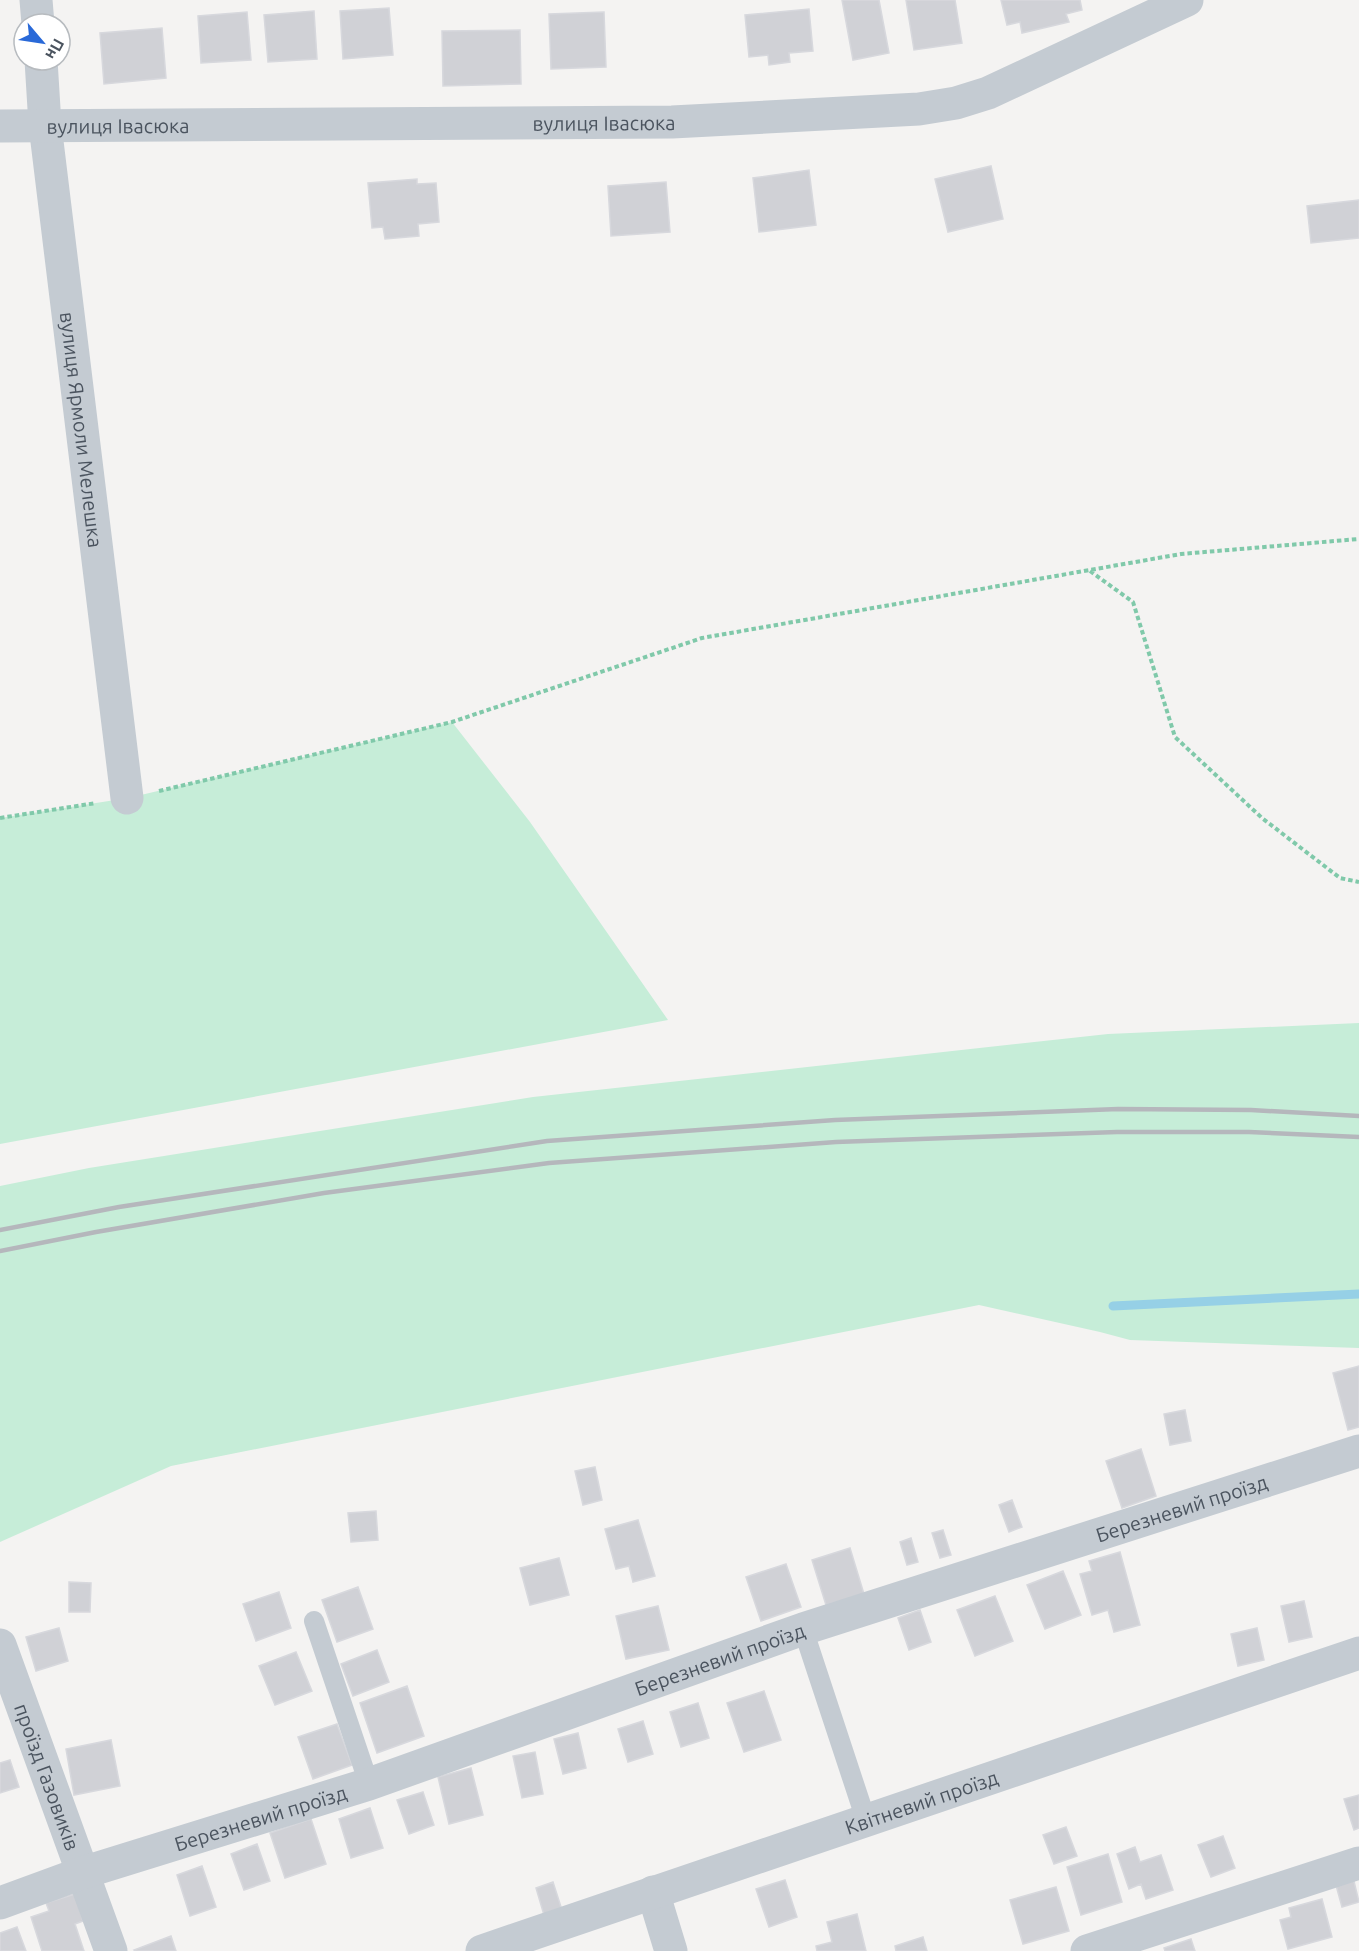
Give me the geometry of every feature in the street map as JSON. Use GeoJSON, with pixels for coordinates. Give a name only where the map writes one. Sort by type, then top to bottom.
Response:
{"type":"FeatureCollection","features":[{"type":"Feature","properties":{"kind":"street","name":"вулиця Івасюка"},"geometry":{"type":"LineString","coordinates":[[0,126],[672,122],[919,109],[956,103],[988,93],[1186,0]]}},
{"type":"Feature","properties":{"kind":"street","name":"вулиця Ярмоли Мелешка"},"geometry":{"type":"LineString","coordinates":[[42,72],[45,125],[128,798]]}},
{"type":"Feature","properties":{"kind":"street","name":"Березневий проїзд"},"geometry":{"type":"LineString","coordinates":[[0,1903],[82,1873],[369,1784],[803,1629],[1359,1451]]}},
{"type":"Feature","properties":{"kind":"street","name":"проїзд Газовиків"},"geometry":{"type":"LineString","coordinates":[[0,1645],[82,1873]]}},
{"type":"Feature","properties":{"kind":"street","name":"Квітневий проїзд"},"geometry":{"type":"LineString","coordinates":[[482,1951],[1359,1653]]}},
{"type":"Feature","properties":{"kind":"street"},"geometry":{"type":"LineString","coordinates":[[1087,1951],[1359,1863]]}},
{"type":"Feature","properties":{"kind":"street"},"geometry":{"type":"LineString","coordinates":[[82,1873],[111,1951]]}},
{"type":"Feature","properties":{"kind":"street"},"geometry":{"type":"LineString","coordinates":[[653,1892],[671,1951]]}},
{"type":"Feature","properties":{"kind":"lane"},"geometry":{"type":"LineString","coordinates":[[314,1622],[369,1784]]}},
{"type":"Feature","properties":{"kind":"lane"},"geometry":{"type":"LineString","coordinates":[[803,1629],[866,1820]]}},
{"type":"Feature","properties":{"kind":"path"},"geometry":{"type":"LineString","coordinates":[[0,818],[128,798],[452,722],[702,638],[1181,554],[1359,539]]}},
{"type":"Feature","properties":{"kind":"path"},"geometry":{"type":"LineString","coordinates":[[1090,571],[1133,602],[1175,737],[1262,818],[1340,878],[1359,882]]}},
{"type":"Feature","properties":{"kind":"green space"},"geometry":{"type":"Polygon","coordinates":[[[452,722],[530,822],[668,1020],[0,1144],[0,818],[128,798],[452,722]]]}},
{"type":"Feature","properties":{"kind":"green space"},"geometry":{"type":"Polygon","coordinates":[[[1359,1023],[1359,1348],[1130,1340],[979,1305],[171,1466],[0,1542],[0,1186],[89,1168],[533,1097],[1108,1034],[1359,1023]]]}},
{"type":"Feature","properties":{"kind":"building"},"geometry":{"type":"Polygon","coordinates":[[[842,0],[879,0],[889,53],[853,60],[842,0]]]}},
{"type":"Feature","properties":{"kind":"building"},"geometry":{"type":"Polygon","coordinates":[[[906,0],[955,0],[962,43],[914,50],[906,0]]]}},
{"type":"Feature","properties":{"kind":"building"},"geometry":{"type":"Polygon","coordinates":[[[1001,0],[1080,0],[1082,10],[1066,14],[1069,22],[1022,33],[1020,22],[1007,25],[1001,0]]]}},
{"type":"Feature","properties":{"kind":"building"},"geometry":{"type":"Polygon","coordinates":[[[389,8],[393,55],[343,59],[340,11],[389,8]]]}},
{"type":"Feature","properties":{"kind":"building"},"geometry":{"type":"Polygon","coordinates":[[[809,9],[813,51],[789,53],[790,62],[769,65],[768,55],[749,57],[745,15],[809,9]]]}},
{"type":"Feature","properties":{"kind":"building"},"geometry":{"type":"Polygon","coordinates":[[[314,11],[317,59],[268,62],[264,15],[314,11]]]}},
{"type":"Feature","properties":{"kind":"building"},"geometry":{"type":"Polygon","coordinates":[[[247,12],[251,60],[201,63],[198,16],[247,12]]]}},
{"type":"Feature","properties":{"kind":"building"},"geometry":{"type":"Polygon","coordinates":[[[604,12],[606,67],[551,69],[549,14],[604,12]]]}},
{"type":"Feature","properties":{"kind":"building"},"geometry":{"type":"Polygon","coordinates":[[[162,28],[166,78],[104,84],[100,33],[162,28]]]}},
{"type":"Feature","properties":{"kind":"building"},"geometry":{"type":"Polygon","coordinates":[[[520,30],[521,84],[443,86],[442,31],[520,30]]]}},
{"type":"Feature","properties":{"kind":"building"},"geometry":{"type":"Polygon","coordinates":[[[991,166],[1003,219],[948,232],[935,179],[991,166]]]}},
{"type":"Feature","properties":{"kind":"building"},"geometry":{"type":"Polygon","coordinates":[[[809,170],[816,225],[759,232],[753,178],[809,170]]]}},
{"type":"Feature","properties":{"kind":"building"},"geometry":{"type":"Polygon","coordinates":[[[417,179],[417,184],[436,183],[439,222],[418,224],[419,236],[385,239],[383,227],[372,228],[368,183],[417,179]]]}},
{"type":"Feature","properties":{"kind":"building"},"geometry":{"type":"Polygon","coordinates":[[[666,182],[670,232],[611,236],[608,186],[666,182]]]}},
{"type":"Feature","properties":{"kind":"building"},"geometry":{"type":"Polygon","coordinates":[[[1359,200],[1359,238],[1311,243],[1307,206],[1359,200]]]}},
{"type":"Feature","properties":{"kind":"building"},"geometry":{"type":"Polygon","coordinates":[[[1359,1366],[1359,1427],[1348,1430],[1333,1373],[1359,1366]]]}},
{"type":"Feature","properties":{"kind":"building"},"geometry":{"type":"Polygon","coordinates":[[[1185,1410],[1191,1441],[1170,1445],[1164,1414],[1185,1410]]]}},
{"type":"Feature","properties":{"kind":"building"},"geometry":{"type":"Polygon","coordinates":[[[1141,1449],[1156,1496],[1122,1508],[1106,1461],[1141,1449]]]}},
{"type":"Feature","properties":{"kind":"building"},"geometry":{"type":"Polygon","coordinates":[[[595,1467],[602,1500],[583,1505],[575,1471],[595,1467]]]}},
{"type":"Feature","properties":{"kind":"building"},"geometry":{"type":"Polygon","coordinates":[[[1012,1500],[1022,1527],[1009,1532],[999,1505],[1012,1500]]]}},
{"type":"Feature","properties":{"kind":"building"},"geometry":{"type":"Polygon","coordinates":[[[376,1511],[378,1540],[351,1542],[348,1513],[376,1511]]]}},
{"type":"Feature","properties":{"kind":"building"},"geometry":{"type":"Polygon","coordinates":[[[638,1520],[655,1576],[633,1582],[629,1566],[616,1569],[605,1529],[638,1520]]]}},
{"type":"Feature","properties":{"kind":"building"},"geometry":{"type":"Polygon","coordinates":[[[943,1530],[951,1555],[940,1558],[932,1533],[943,1530]]]}},
{"type":"Feature","properties":{"kind":"building"},"geometry":{"type":"Polygon","coordinates":[[[911,1538],[918,1562],[907,1565],[900,1542],[911,1538]]]}},
{"type":"Feature","properties":{"kind":"building"},"geometry":{"type":"Polygon","coordinates":[[[850,1548],[864,1594],[826,1605],[812,1560],[850,1548]]]}},
{"type":"Feature","properties":{"kind":"building"},"geometry":{"type":"Polygon","coordinates":[[[1120,1552],[1140,1625],[1114,1632],[1108,1610],[1092,1615],[1080,1574],[1092,1571],[1089,1561],[1120,1552]]]}},
{"type":"Feature","properties":{"kind":"building"},"geometry":{"type":"Polygon","coordinates":[[[559,1558],[569,1595],[530,1605],[520,1568],[559,1558]]]}},
{"type":"Feature","properties":{"kind":"building"},"geometry":{"type":"Polygon","coordinates":[[[786,1564],[801,1607],[761,1621],[746,1577],[786,1564]]]}},
{"type":"Feature","properties":{"kind":"building"},"geometry":{"type":"Polygon","coordinates":[[[1063,1571],[1081,1615],[1045,1629],[1027,1585],[1063,1571]]]}},
{"type":"Feature","properties":{"kind":"building"},"geometry":{"type":"Polygon","coordinates":[[[69,1582],[91,1583],[90,1612],[69,1612],[69,1582]]]}},
{"type":"Feature","properties":{"kind":"building"},"geometry":{"type":"Polygon","coordinates":[[[358,1587],[373,1629],[337,1642],[322,1600],[358,1587]]]}},
{"type":"Feature","properties":{"kind":"building"},"geometry":{"type":"Polygon","coordinates":[[[279,1592],[291,1628],[256,1641],[243,1604],[279,1592]]]}},
{"type":"Feature","properties":{"kind":"building"},"geometry":{"type":"Polygon","coordinates":[[[995,1596],[1013,1641],[975,1656],[957,1610],[995,1596]]]}},
{"type":"Feature","properties":{"kind":"building"},"geometry":{"type":"Polygon","coordinates":[[[1304,1601],[1312,1637],[1289,1642],[1281,1606],[1304,1601]]]}},
{"type":"Feature","properties":{"kind":"building"},"geometry":{"type":"Polygon","coordinates":[[[658,1606],[669,1650],[626,1659],[616,1616],[658,1606]]]}},
{"type":"Feature","properties":{"kind":"building"},"geometry":{"type":"Polygon","coordinates":[[[920,1610],[931,1642],[909,1650],[898,1618],[920,1610]]]}},
{"type":"Feature","properties":{"kind":"building"},"geometry":{"type":"Polygon","coordinates":[[[59,1628],[68,1661],[36,1671],[26,1637],[59,1628]]]}},
{"type":"Feature","properties":{"kind":"building"},"geometry":{"type":"Polygon","coordinates":[[[1257,1628],[1264,1660],[1238,1666],[1231,1634],[1257,1628]]]}},
{"type":"Feature","properties":{"kind":"building"},"geometry":{"type":"Polygon","coordinates":[[[377,1650],[389,1682],[353,1696],[341,1664],[377,1650]]]}},
{"type":"Feature","properties":{"kind":"building"},"geometry":{"type":"Polygon","coordinates":[[[296,1652],[312,1691],[275,1705],[259,1666],[296,1652]]]}},
{"type":"Feature","properties":{"kind":"building"},"geometry":{"type":"Polygon","coordinates":[[[407,1686],[424,1736],[377,1753],[360,1703],[407,1686]]]}},
{"type":"Feature","properties":{"kind":"building"},"geometry":{"type":"Polygon","coordinates":[[[764,1691],[781,1740],[744,1752],[727,1703],[764,1691]]]}},
{"type":"Feature","properties":{"kind":"building"},"geometry":{"type":"Polygon","coordinates":[[[698,1703],[709,1738],[681,1747],[670,1712],[698,1703]]]}},
{"type":"Feature","properties":{"kind":"building"},"geometry":{"type":"Polygon","coordinates":[[[643,1721],[653,1754],[628,1762],[618,1729],[643,1721]]]}},
{"type":"Feature","properties":{"kind":"building"},"geometry":{"type":"Polygon","coordinates":[[[337,1724],[352,1765],[313,1779],[298,1737],[337,1724]]]}},
{"type":"Feature","properties":{"kind":"building"},"geometry":{"type":"Polygon","coordinates":[[[578,1733],[586,1768],[563,1774],[554,1739],[578,1733]]]}},
{"type":"Feature","properties":{"kind":"building"},"geometry":{"type":"Polygon","coordinates":[[[111,1740],[120,1786],[74,1795],[66,1749],[111,1740]]]}},
{"type":"Feature","properties":{"kind":"building"},"geometry":{"type":"Polygon","coordinates":[[[535,1752],[543,1794],[522,1798],[513,1756],[535,1752]]]}},
{"type":"Feature","properties":{"kind":"building"},"geometry":{"type":"Polygon","coordinates":[[[10,1760],[19,1787],[0,1793],[0,1763],[10,1760]]]}},
{"type":"Feature","properties":{"kind":"building"},"geometry":{"type":"Polygon","coordinates":[[[471,1768],[483,1815],[449,1824],[438,1777],[471,1768]]]}},
{"type":"Feature","properties":{"kind":"building"},"geometry":{"type":"Polygon","coordinates":[[[423,1792],[434,1825],[409,1834],[397,1800],[423,1792]]]}},
{"type":"Feature","properties":{"kind":"building"},"geometry":{"type":"Polygon","coordinates":[[[1359,1795],[1359,1828],[1354,1830],[1344,1799],[1359,1795]]]}},
{"type":"Feature","properties":{"kind":"building"},"geometry":{"type":"Polygon","coordinates":[[[370,1808],[383,1848],[351,1858],[339,1819],[370,1808]]]}},
{"type":"Feature","properties":{"kind":"building"},"geometry":{"type":"Polygon","coordinates":[[[311,1819],[326,1864],[285,1878],[270,1833],[311,1819]]]}},
{"type":"Feature","properties":{"kind":"building"},"geometry":{"type":"Polygon","coordinates":[[[1066,1827],[1077,1856],[1054,1864],[1043,1835],[1066,1827]]]}},
{"type":"Feature","properties":{"kind":"building"},"geometry":{"type":"Polygon","coordinates":[[[1223,1836],[1235,1868],[1211,1877],[1198,1845],[1223,1836]]]}},
{"type":"Feature","properties":{"kind":"building"},"geometry":{"type":"Polygon","coordinates":[[[257,1844],[270,1881],[244,1890],[231,1854],[257,1844]]]}},
{"type":"Feature","properties":{"kind":"building"},"geometry":{"type":"Polygon","coordinates":[[[1135,1847],[1140,1862],[1161,1855],[1173,1890],[1146,1899],[1141,1884],[1129,1889],[1117,1854],[1135,1847]]]}},
{"type":"Feature","properties":{"kind":"building"},"geometry":{"type":"Polygon","coordinates":[[[1108,1854],[1122,1902],[1081,1915],[1067,1867],[1108,1854]]]}},
{"type":"Feature","properties":{"kind":"building"},"geometry":{"type":"Polygon","coordinates":[[[202,1866],[216,1907],[190,1916],[177,1875],[202,1866]]]}},
{"type":"Feature","properties":{"kind":"building"},"geometry":{"type":"Polygon","coordinates":[[[1352,1873],[1359,1902],[1342,1907],[1334,1878],[1352,1873]]]}},
{"type":"Feature","properties":{"kind":"building"},"geometry":{"type":"Polygon","coordinates":[[[785,1880],[797,1917],[769,1927],[756,1889],[785,1880]]]}},
{"type":"Feature","properties":{"kind":"building"},"geometry":{"type":"Polygon","coordinates":[[[553,1882],[562,1910],[544,1915],[536,1888],[553,1882]]]}},
{"type":"Feature","properties":{"kind":"building"},"geometry":{"type":"Polygon","coordinates":[[[1056,1887],[1069,1931],[1023,1944],[1010,1900],[1056,1887]]]}},
{"type":"Feature","properties":{"kind":"building"},"geometry":{"type":"Polygon","coordinates":[[[75,1894],[83,1921],[75,1924],[84,1951],[42,1951],[31,1917],[49,1911],[46,1903],[75,1894]]]}},
{"type":"Feature","properties":{"kind":"building"},"geometry":{"type":"Polygon","coordinates":[[[1322,1899],[1332,1937],[1288,1949],[1280,1920],[1291,1917],[1289,1908],[1322,1899]]]}},
{"type":"Feature","properties":{"kind":"building"},"geometry":{"type":"Polygon","coordinates":[[[857,1914],[866,1951],[817,1951],[816,1946],[832,1942],[827,1922],[857,1914]]]}},
{"type":"Feature","properties":{"kind":"building"},"geometry":{"type":"Polygon","coordinates":[[[17,1927],[26,1951],[0,1951],[0,1933],[17,1927]]]}},
{"type":"Feature","properties":{"kind":"building"},"geometry":{"type":"Polygon","coordinates":[[[171,1936],[176,1951],[134,1950],[171,1936]]]}},
{"type":"Feature","properties":{"kind":"building"},"geometry":{"type":"Polygon","coordinates":[[[923,1937],[927,1951],[896,1951],[895,1946],[923,1937]]]}},
{"type":"Feature","properties":{"kind":"building"},"geometry":{"type":"Polygon","coordinates":[[[1191,1939],[1195,1951],[1165,1951],[1164,1948],[1191,1939]]]}},
{"type":"Feature","properties":{"kind":"waterway"},"geometry":{"type":"LineString","coordinates":[[1113,1306],[1359,1294]]}},
{"type":"Feature","properties":{"kind":"railway"},"geometry":{"type":"LineString","coordinates":[[0,1230],[119,1207],[547,1141],[835,1120],[1118,1109],[1251,1110],[1359,1116]]}},
{"type":"Feature","properties":{"kind":"railway"},"geometry":{"type":"LineString","coordinates":[[0,1251],[324,1193],[549,1163],[836,1142],[1117,1132],[1249,1132],[1359,1137]]}}]}
